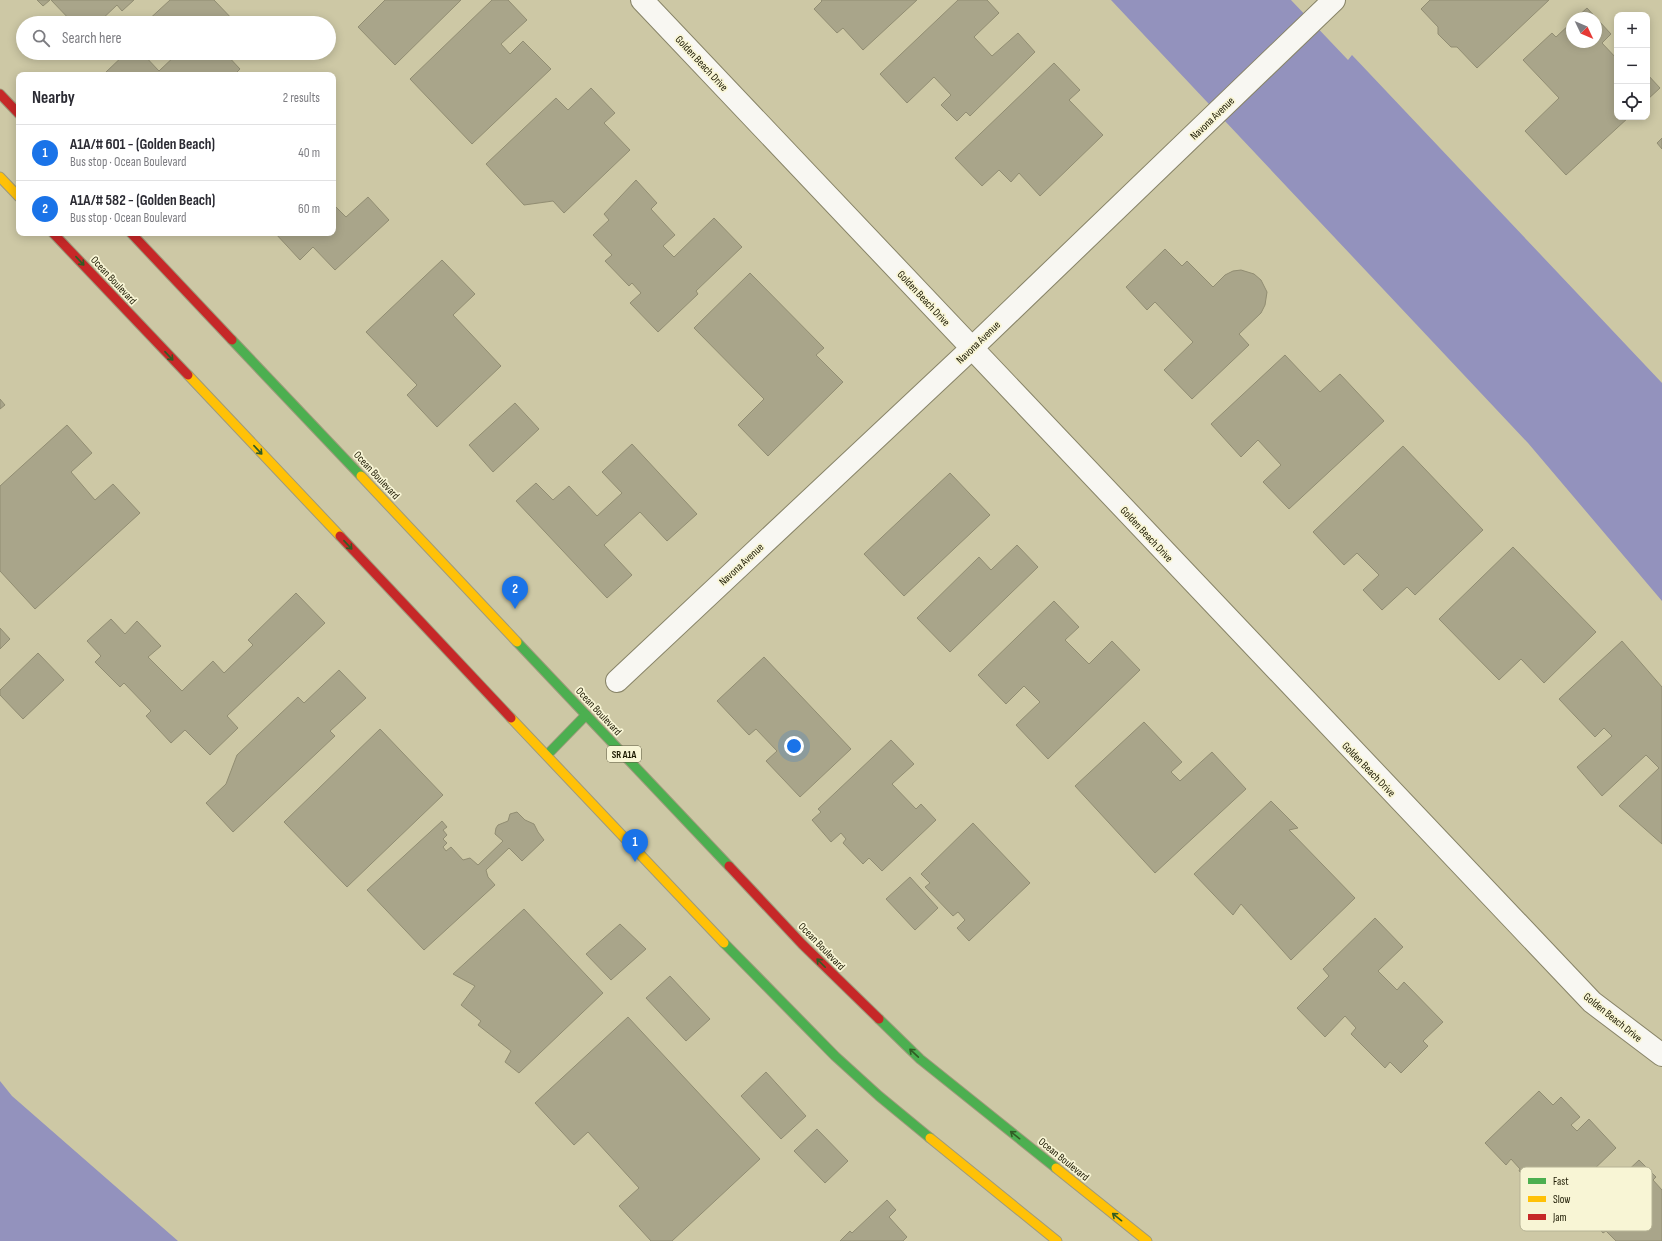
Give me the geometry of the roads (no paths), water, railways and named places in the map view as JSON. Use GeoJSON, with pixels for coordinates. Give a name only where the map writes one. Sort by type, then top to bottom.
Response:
{"type":"FeatureCollection","features":[{"type":"Feature","properties":{"kind":"main road"},"geometry":{"type":"LineString","coordinates":[[0,94],[16,111]]}},
{"type":"Feature","properties":{"kind":"main road"},"geometry":{"type":"LineString","coordinates":[[0,177],[16,194]]}},
{"type":"Feature","properties":{"kind":"main road","name":"Ocean Boulevard"},"geometry":{"type":"LineString","coordinates":[[56,236],[752,972],[835,1056],[879,1096],[1056,1241]]}},
{"type":"Feature","properties":{"kind":"main road","name":"Ocean Boulevard"},"geometry":{"type":"LineString","coordinates":[[135,236],[802,944],[920,1059],[1147,1241]]}},
{"type":"Feature","properties":{"kind":"main road"},"geometry":{"type":"LineString","coordinates":[[547,755],[586,714]]}},
{"type":"Feature","properties":{"kind":"street","name":"Golden Beach Drive"},"geometry":{"type":"LineString","coordinates":[[642,0],[1592,1002],[1662,1055]]}},
{"type":"Feature","properties":{"kind":"street","name":"Navona Avenue"},"geometry":{"type":"LineString","coordinates":[[617,681],[972,349],[1328,6]]}},
{"type":"Feature","properties":{"kind":"water"},"geometry":{"type":"Polygon","coordinates":[[[1111,0],[1291,0],[1348,60],[1352,55],[1662,383],[1662,601],[1528,443],[1111,0]]]}},
{"type":"Feature","properties":{"kind":"water"},"geometry":{"type":"Polygon","coordinates":[[[0,1081],[12,1096],[178,1241],[0,1241],[0,1081]]]}},
{"type":"Feature","properties":{"kind":"place","name":"A1A/# 582 - (Golden Beach)"},"geometry":{"type":"Point","coordinates":[515,609]}},
{"type":"Feature","properties":{"kind":"place","name":"A1A/# 601 - (Golden Beach)"},"geometry":{"type":"Point","coordinates":[635,862]}}]}
